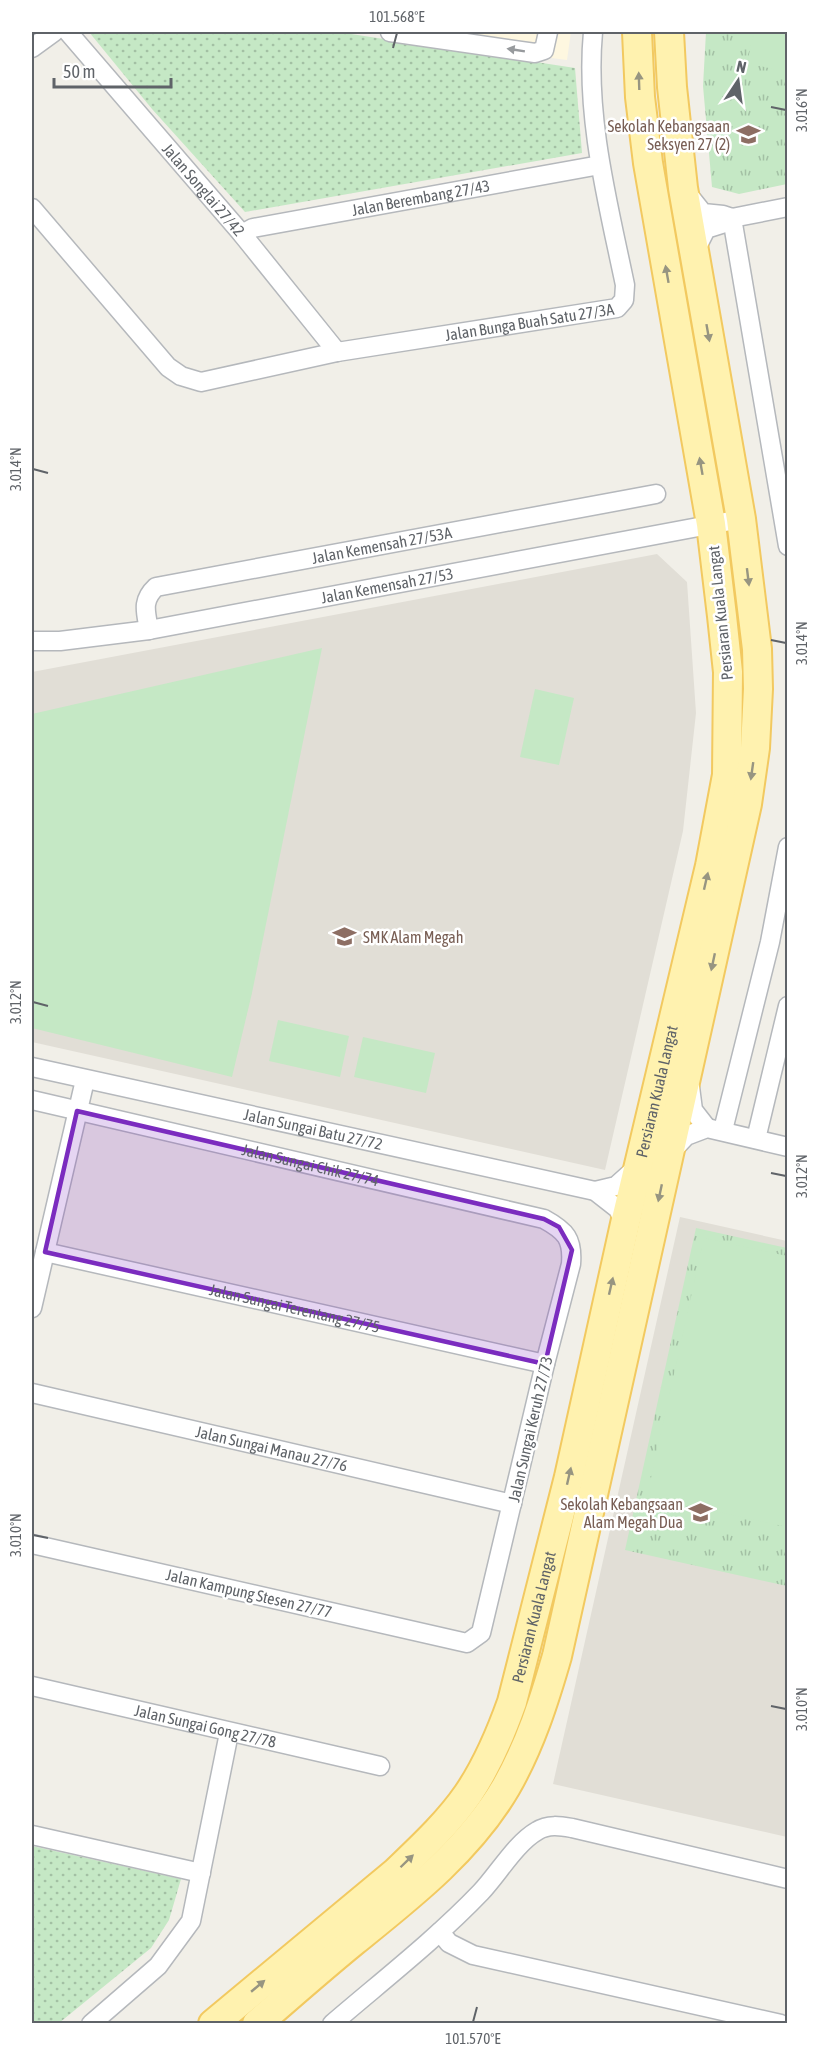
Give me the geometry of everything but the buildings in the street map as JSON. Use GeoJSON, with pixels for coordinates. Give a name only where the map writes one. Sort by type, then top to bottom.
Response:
{"type":"FeatureCollection","features":[{"type":"Feature","properties":{"kind":"main road","name":"Persiaran Kuala Langat"},"geometry":{"type":"LineString","coordinates":[[213,2024],[409,1860],[452,1815],[469,1793],[488,1758],[513,1702],[568,1477],[710,866],[727,775],[728,672],[711,524],[648,163],[640,97],[637,32]]}},
{"type":"Feature","properties":{"kind":"main road","name":"Persiaran Kuala Langat"},"geometry":{"type":"LineString","coordinates":[[256,2024],[307,1979],[412,1894],[471,1838],[506,1788],[528,1746],[558,1656],[747,804],[755,748],[758,689],[757,649],[741,519],[683,188],[672,87],[669,32]]}},
{"type":"Feature","properties":{"kind":"street"},"geometry":{"type":"LineString","coordinates":[[32,48],[54,32]]}},
{"type":"Feature","properties":{"kind":"street","name":"Jalan Songlai 27/42"},"geometry":{"type":"LineString","coordinates":[[68,32],[242,234],[338,352]]}},
{"type":"Feature","properties":{"kind":"street"},"geometry":{"type":"LineString","coordinates":[[390,32],[535,53],[544,50],[548,32]]}},
{"type":"Feature","properties":{"kind":"street","name":"Jalan Bunga Buah Satu 27/3A"},"geometry":{"type":"LineString","coordinates":[[32,208],[168,367],[181,376],[201,382],[338,352],[617,308],[624,300],[625,285],[600,165],[591,61],[593,32]]}},
{"type":"Feature","properties":{"kind":"street","name":"Jalan Berembang 27/43"},"geometry":{"type":"LineString","coordinates":[[242,234],[253,228],[600,165]]}},
{"type":"Feature","properties":{"kind":"street"},"geometry":{"type":"LineString","coordinates":[[683,188],[703,213],[723,214],[732,218]]}},
{"type":"Feature","properties":{"kind":"street"},"geometry":{"type":"LineString","coordinates":[[694,254],[706,230],[732,218],[788,207]]}},
{"type":"Feature","properties":{"kind":"street"},"geometry":{"type":"LineString","coordinates":[[732,218],[788,546]]}},
{"type":"Feature","properties":{"kind":"street","name":"Jalan Kemensah 27/53A"},"geometry":{"type":"LineString","coordinates":[[149,630],[145,605],[148,594],[156,586],[656,494]]}},
{"type":"Feature","properties":{"kind":"street","name":"Jalan Kemensah 27/53"},"geometry":{"type":"LineString","coordinates":[[32,641],[60,641],[149,630],[741,519]]}},
{"type":"Feature","properties":{"kind":"street"},"geometry":{"type":"LineString","coordinates":[[32,653],[60,641]]}},
{"type":"Feature","properties":{"kind":"street"},"geometry":{"type":"LineString","coordinates":[[715,1129],[779,945],[788,847]]}},
{"type":"Feature","properties":{"kind":"street"},"geometry":{"type":"LineString","coordinates":[[756,1139],[788,1006]]}},
{"type":"Feature","properties":{"kind":"street","name":"Jalan Sungai Batu 27/72"},"geometry":{"type":"LineString","coordinates":[[32,1067],[595,1191]]}},
{"type":"Feature","properties":{"kind":"street"},"geometry":{"type":"LineString","coordinates":[[688,1072],[693,1110],[715,1129],[788,1147]]}},
{"type":"Feature","properties":{"kind":"street"},"geometry":{"type":"LineString","coordinates":[[32,1308],[85,1080]]}},
{"type":"Feature","properties":{"kind":"street","name":"Jalan Sungai Chik 27/74"},"geometry":{"type":"LineString","coordinates":[[32,1101],[544,1219]]}},
{"type":"Feature","properties":{"kind":"street"},"geometry":{"type":"LineString","coordinates":[[668,1157],[686,1136],[715,1129]]}},
{"type":"Feature","properties":{"kind":"street"},"geometry":{"type":"LineString","coordinates":[[595,1191],[616,1186],[639,1166]]}},
{"type":"Feature","properties":{"kind":"street"},"geometry":{"type":"LineString","coordinates":[[595,1191],[618,1209],[625,1224]]}},
{"type":"Feature","properties":{"kind":"street","name":"Jalan Sungai Keruh 27/73"},"geometry":{"type":"LineString","coordinates":[[467,1643],[481,1633],[571,1264],[572,1250],[568,1238],[559,1227],[544,1219]]}},
{"type":"Feature","properties":{"kind":"street","name":"Jalan Sungai Terentang 27/75"},"geometry":{"type":"LineString","coordinates":[[45,1252],[545,1364]]}},
{"type":"Feature","properties":{"kind":"street","name":"Jalan Sungai Manau 27/76"},"geometry":{"type":"LineString","coordinates":[[32,1394],[512,1504]]}},
{"type":"Feature","properties":{"kind":"street","name":"Jalan Kampung Stesen 27/77"},"geometry":{"type":"LineString","coordinates":[[32,1544],[467,1643]]}},
{"type":"Feature","properties":{"kind":"street","name":"Jalan Sungai Gong 27/78"},"geometry":{"type":"LineString","coordinates":[[32,1686],[380,1766]]}},
{"type":"Feature","properties":{"kind":"street"},"geometry":{"type":"LineString","coordinates":[[91,2024],[158,1966],[190,1921],[229,1733]]}},
{"type":"Feature","properties":{"kind":"street"},"geometry":{"type":"LineString","coordinates":[[332,2024],[440,1932],[481,1893],[534,1832],[544,1827],[558,1826],[788,1879]]}},
{"type":"Feature","properties":{"kind":"street"},"geometry":{"type":"LineString","coordinates":[[32,1835],[201,1872]]}},
{"type":"Feature","properties":{"kind":"street"},"geometry":{"type":"LineString","coordinates":[[440,1932],[449,1943],[473,1956],[781,2024]]}},
{"type":"Feature","properties":{"kind":"highlighted area"},"geometry":{"type":"Polygon","coordinates":[[[77,1111],[544,1219],[559,1227],[572,1250],[545,1364],[45,1252],[77,1111]]]}},
{"type":"Feature","properties":{"kind":"shaded area"},"geometry":{"type":"Polygon","coordinates":[[[387,32],[571,32],[567,60],[387,36],[387,32]]]}},
{"type":"Feature","properties":{"kind":"shaded area","name":"SMK Alam Megah"},"geometry":{"type":"Polygon","coordinates":[[[657,554],[687,582],[696,713],[683,831],[605,1170],[32,1042],[32,672],[657,554]]]}},
{"type":"Feature","properties":{"kind":"shaded area","name":"Sekolah Kebangsaan Alam Megah Dua"},"geometry":{"type":"Polygon","coordinates":[[[680,1217],[787,1241],[787,1837],[553,1784],[680,1217]]]}},
{"type":"Feature","properties":{"kind":"green space"},"geometry":{"type":"Polygon","coordinates":[[[89,32],[338,32],[575,68],[582,153],[245,212],[152,109],[89,32]]]}},
{"type":"Feature","properties":{"kind":"green space","name":"Sekolah Kebangsaan Seksyen 27 (2)"},"geometry":{"type":"Polygon","coordinates":[[[706,32],[787,32],[787,184],[739,194],[712,187],[703,86],[706,32]]]}},
{"type":"Feature","properties":{"kind":"green space"},"geometry":{"type":"Polygon","coordinates":[[[754,32],[787,32],[787,72],[747,63],[754,32]]]}},
{"type":"Feature","properties":{"kind":"green space"},"geometry":{"type":"Polygon","coordinates":[[[322,648],[252,993],[232,1077],[32,1028],[32,714],[322,648]]]}},
{"type":"Feature","properties":{"kind":"green space"},"geometry":{"type":"Polygon","coordinates":[[[535,689],[574,698],[559,765],[520,757],[535,689]]]}},
{"type":"Feature","properties":{"kind":"green space"},"geometry":{"type":"Polygon","coordinates":[[[278,1020],[349,1036],[340,1077],[269,1061],[278,1020]]]}},
{"type":"Feature","properties":{"kind":"green space"},"geometry":{"type":"Polygon","coordinates":[[[363,1037],[435,1053],[426,1093],[354,1077],[363,1037]]]}},
{"type":"Feature","properties":{"kind":"green space"},"geometry":{"type":"Polygon","coordinates":[[[696,1228],[787,1248],[787,1586],[625,1550],[696,1228]]]}},
{"type":"Feature","properties":{"kind":"green space"},"geometry":{"type":"Polygon","coordinates":[[[704,1238],[787,1256],[787,1527],[647,1496],[704,1238]]]}},
{"type":"Feature","properties":{"kind":"green space"},"geometry":{"type":"Polygon","coordinates":[[[32,1846],[181,1879],[169,1920],[151,1948],[59,2023],[32,2023],[32,1846]]]}},
{"type":"Feature","properties":{"kind":"place","name":"Sekolah Kebangsaan Seksyen 27 (2)"},"geometry":{"type":"Point","coordinates":[748,135]}},
{"type":"Feature","properties":{"kind":"place","name":"SMK Alam Megah"},"geometry":{"type":"Point","coordinates":[345,937]}},
{"type":"Feature","properties":{"kind":"place","name":"Sekolah Kebangsaan Alam Megah Dua"},"geometry":{"type":"Point","coordinates":[701,1513]}}]}
